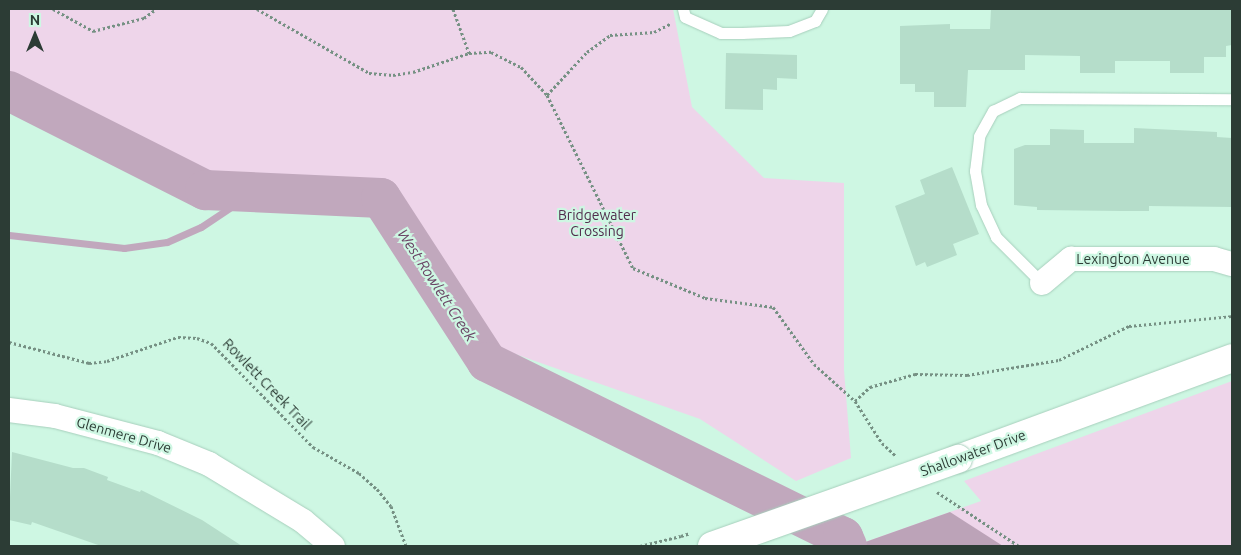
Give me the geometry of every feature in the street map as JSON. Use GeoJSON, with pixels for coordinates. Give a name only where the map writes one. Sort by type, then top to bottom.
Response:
{"type":"FeatureCollection","features":[{"type":"Feature","properties":{"kind":"street","name":"Lexington Avenue"},"geometry":{"type":"LineString","coordinates":[[1042,283],[1071,259],[1214,259],[1232,264]]}},
{"type":"Feature","properties":{"kind":"street","name":"Shallowater Drive"},"geometry":{"type":"LineString","coordinates":[[712,546],[958,459],[1232,358]]}},
{"type":"Feature","properties":{"kind":"street","name":"Glenmere Drive"},"geometry":{"type":"LineString","coordinates":[[9,410],[55,416],[175,450],[209,464],[303,521],[332,546]]}},
{"type":"Feature","properties":{"kind":"lane"},"geometry":{"type":"LineString","coordinates":[[684,13],[721,33],[789,32],[815,22],[822,9]]}},
{"type":"Feature","properties":{"kind":"lane"},"geometry":{"type":"LineString","coordinates":[[1042,283],[996,237],[981,205],[975,171],[979,136],[993,111],[1020,98],[1232,99]]}},
{"type":"Feature","properties":{"kind":"path"},"geometry":{"type":"LineString","coordinates":[[53,9],[93,32],[144,18],[156,9]]}},
{"type":"Feature","properties":{"kind":"path"},"geometry":{"type":"LineString","coordinates":[[257,9],[368,73],[393,75],[413,72],[469,53],[491,52],[507,58],[521,67],[547,95],[633,268],[705,298],[773,307],[814,364],[855,401],[882,443],[902,461]]}},
{"type":"Feature","properties":{"kind":"path"},"geometry":{"type":"LineString","coordinates":[[453,9],[469,53]]}},
{"type":"Feature","properties":{"kind":"path"},"geometry":{"type":"LineString","coordinates":[[547,95],[587,52],[610,35],[654,32],[684,13]]}},
{"type":"Feature","properties":{"kind":"path"},"geometry":{"type":"LineString","coordinates":[[855,401],[870,387],[915,374],[967,376],[1059,360],[1129,326],[1232,316]]}},
{"type":"Feature","properties":{"kind":"path","name":"Rowlett Creek Trail"},"geometry":{"type":"LineString","coordinates":[[9,342],[89,363],[107,361],[178,337],[197,338],[212,343],[233,361],[313,447],[359,473],[377,489],[391,506],[406,546]]}},
{"type":"Feature","properties":{"kind":"path"},"geometry":{"type":"LineString","coordinates":[[930,486],[951,504],[1019,546]]}},
{"type":"Feature","properties":{"kind":"path"},"geometry":{"type":"LineString","coordinates":[[640,546],[681,536]]}},
{"type":"Feature","properties":{"kind":"green space","name":"Bridgewater Crossing"},"geometry":{"type":"Polygon","coordinates":[[[9,9],[673,9],[692,107],[764,178],[844,183],[844,370],[851,458],[796,481],[700,419],[501,349],[392,191],[204,181],[9,72],[9,9]]]}},
{"type":"Feature","properties":{"kind":"green space"},"geometry":{"type":"Polygon","coordinates":[[[1232,381],[1232,546],[854,546],[981,501],[964,481],[1232,381]]]}},
{"type":"Feature","properties":{"kind":"shaded area"},"geometry":{"type":"Polygon","coordinates":[[[950,512],[1003,546],[854,546],[950,512]]]}},
{"type":"Feature","properties":{"kind":"building"},"geometry":{"type":"Polygon","coordinates":[[[991,9],[1232,9],[1232,45],[1226,46],[1226,57],[1204,57],[1204,73],[1170,73],[1170,61],[1115,61],[1115,73],[1080,73],[1080,56],[1025,55],[1025,70],[968,70],[966,107],[934,107],[934,92],[915,92],[915,84],[900,84],[900,26],[950,24],[950,29],[990,29],[991,9]]]}},
{"type":"Feature","properties":{"kind":"building"},"geometry":{"type":"Polygon","coordinates":[[[726,53],[797,55],[797,79],[777,78],[777,90],[763,89],[763,110],[725,109],[726,53]]]}},
{"type":"Feature","properties":{"kind":"building"},"geometry":{"type":"Polygon","coordinates":[[[1134,128],[1217,132],[1217,137],[1232,138],[1232,207],[1149,206],[1149,211],[1122,211],[1037,210],[1037,207],[1014,205],[1014,149],[1025,145],[1050,145],[1050,129],[1084,130],[1084,143],[1134,143],[1134,128]]]}},
{"type":"Feature","properties":{"kind":"building"},"geometry":{"type":"Polygon","coordinates":[[[952,167],[979,234],[953,244],[957,255],[927,267],[925,262],[916,266],[895,206],[925,194],[920,180],[952,167]]]}},
{"type":"Feature","properties":{"kind":"building"},"geometry":{"type":"Polygon","coordinates":[[[12,452],[73,468],[84,468],[108,477],[107,480],[140,492],[141,490],[202,520],[242,546],[101,546],[32,522],[31,525],[9,520],[12,452]]]}},
{"type":"Feature","properties":{"kind":"waterway","name":"West Rowlett Creek"},"geometry":{"type":"LineString","coordinates":[[9,91],[205,190],[381,198],[487,362],[843,537],[847,546]]}},
{"type":"Feature","properties":{"kind":"waterway"},"geometry":{"type":"LineString","coordinates":[[9,235],[124,248],[167,242],[201,227],[252,193]]}}]}
